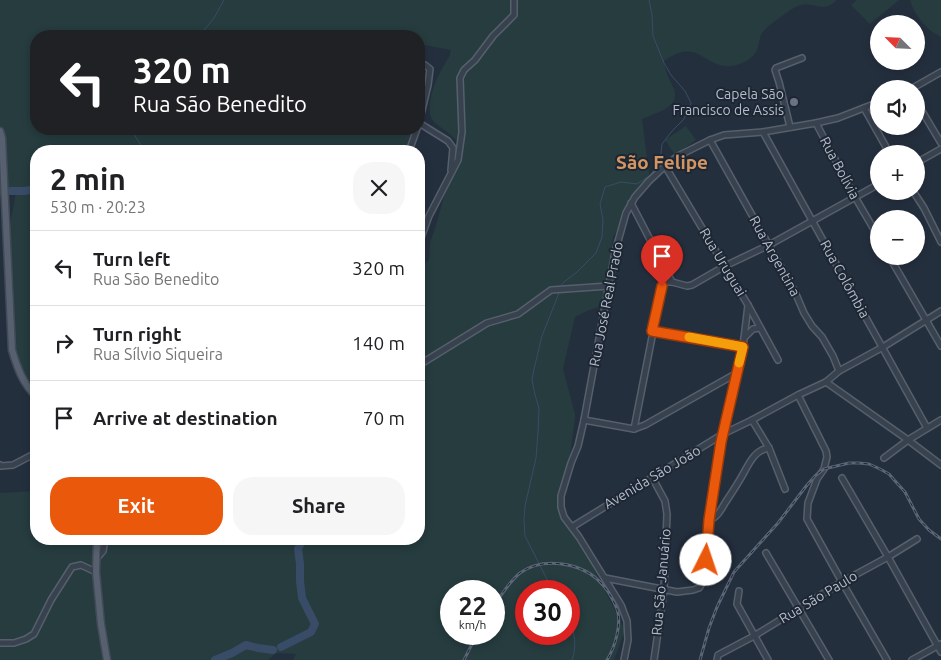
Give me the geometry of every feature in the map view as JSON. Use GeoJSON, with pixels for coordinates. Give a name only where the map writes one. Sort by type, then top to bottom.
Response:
{"type":"FeatureCollection","features":[{"type":"Feature","properties":{"kind":"main road"},"geometry":{"type":"LineString","coordinates":[[0,132],[2,138],[12,350],[22,379],[30,391]]}},
{"type":"Feature","properties":{"kind":"main road"},"geometry":{"type":"LineString","coordinates":[[97,545],[96,572],[107,660]]}},
{"type":"Feature","properties":{"kind":"street"},"geometry":{"type":"LineString","coordinates":[[425,226],[458,160],[462,132],[460,78],[464,70],[514,15],[514,0]]}},
{"type":"Feature","properties":{"kind":"street"},"geometry":{"type":"LineString","coordinates":[[790,127],[775,70],[802,58]]}},
{"type":"Feature","properties":{"kind":"street"},"geometry":{"type":"LineString","coordinates":[[425,65],[430,68],[425,98]]}},
{"type":"Feature","properties":{"kind":"street"},"geometry":{"type":"LineString","coordinates":[[925,81],[941,72]]}},
{"type":"Feature","properties":{"kind":"street","name":"Rua José Real Prado"},"geometry":{"type":"LineString","coordinates":[[624,660],[628,640],[628,621],[622,604],[564,516],[561,507],[561,496],[578,446],[584,420],[614,252],[626,213],[640,192],[665,166],[678,156],[710,140],[724,135],[763,132],[816,124],[870,106]]}},
{"type":"Feature","properties":{"kind":"street"},"geometry":{"type":"LineString","coordinates":[[864,108],[885,145]]}},
{"type":"Feature","properties":{"kind":"street"},"geometry":{"type":"LineString","coordinates":[[925,116],[941,143]]}},
{"type":"Feature","properties":{"kind":"street","name":"Rua Bolívia"},"geometry":{"type":"LineString","coordinates":[[816,124],[870,223]]}},
{"type":"Feature","properties":{"kind":"street"},"geometry":{"type":"LineString","coordinates":[[425,127],[448,141],[453,148],[450,175]]}},
{"type":"Feature","properties":{"kind":"street","name":"Rua Colômbia"},"geometry":{"type":"LineString","coordinates":[[763,132],[927,428]]}},
{"type":"Feature","properties":{"kind":"street","name":"Rua Argentina"},"geometry":{"type":"LineString","coordinates":[[710,140],[795,292],[804,312],[833,356],[839,371]]}},
{"type":"Feature","properties":{"kind":"street"},"geometry":{"type":"LineString","coordinates":[[925,158],[941,149]]}},
{"type":"Feature","properties":{"kind":"street","name":"Rua Uruguai"},"geometry":{"type":"LineString","coordinates":[[665,166],[748,305],[778,360]]}},
{"type":"Feature","properties":{"kind":"street"},"geometry":{"type":"LineString","coordinates":[[634,429],[662,286],[667,282],[687,286],[692,285],[870,189]]}},
{"type":"Feature","properties":{"kind":"street"},"geometry":{"type":"LineString","coordinates":[[919,200],[941,242]]}},
{"type":"Feature","properties":{"kind":"street"},"geometry":{"type":"LineString","coordinates":[[631,203],[672,282]]}},
{"type":"Feature","properties":{"kind":"street"},"geometry":{"type":"LineString","coordinates":[[894,265],[941,346]]}},
{"type":"Feature","properties":{"kind":"street"},"geometry":{"type":"LineString","coordinates":[[425,361],[487,323],[518,314],[551,290],[609,286]]}},
{"type":"Feature","properties":{"kind":"street"},"geometry":{"type":"LineString","coordinates":[[605,578],[676,592],[699,588],[705,579],[709,520],[724,434],[743,347],[748,305]]}},
{"type":"Feature","properties":{"kind":"street","name":"Avenida São João"},"geometry":{"type":"LineString","coordinates":[[572,526],[724,434],[798,394],[826,382],[839,371],[883,347],[941,311]]}},
{"type":"Feature","properties":{"kind":"street"},"geometry":{"type":"LineString","coordinates":[[744,338],[753,329],[760,328]]}},
{"type":"Feature","properties":{"kind":"street"},"geometry":{"type":"LineString","coordinates":[[652,331],[743,347]]}},
{"type":"Feature","properties":{"kind":"street"},"geometry":{"type":"LineString","coordinates":[[584,420],[634,429],[645,425],[737,373]]}},
{"type":"Feature","properties":{"kind":"street"},"geometry":{"type":"LineString","coordinates":[[826,382],[908,440],[941,466]]}},
{"type":"Feature","properties":{"kind":"street"},"geometry":{"type":"LineString","coordinates":[[798,394],[827,457],[824,469],[813,486],[808,503],[807,519],[888,660]]}},
{"type":"Feature","properties":{"kind":"street"},"geometry":{"type":"LineString","coordinates":[[752,420],[769,448],[785,488]]}},
{"type":"Feature","properties":{"kind":"street"},"geometry":{"type":"LineString","coordinates":[[884,458],[908,440],[941,420]]}},
{"type":"Feature","properties":{"kind":"street"},"geometry":{"type":"LineString","coordinates":[[709,520],[716,517],[750,460],[763,449],[769,448]]}},
{"type":"Feature","properties":{"kind":"street"},"geometry":{"type":"LineString","coordinates":[[0,465],[13,465],[30,457]]}},
{"type":"Feature","properties":{"kind":"street","name":"Rua São Januário"},"geometry":{"type":"LineString","coordinates":[[652,477],[665,501],[667,514],[664,590],[654,660]]}},
{"type":"Feature","properties":{"kind":"street"},"geometry":{"type":"LineString","coordinates":[[842,478],[939,645],[941,652]]}},
{"type":"Feature","properties":{"kind":"street","name":"Rua São Paulo"},"geometry":{"type":"LineString","coordinates":[[718,658],[842,582],[917,539]]}},
{"type":"Feature","properties":{"kind":"street"},"geometry":{"type":"LineString","coordinates":[[96,558],[103,551],[104,545]]}},
{"type":"Feature","properties":{"kind":"street"},"geometry":{"type":"LineString","coordinates":[[766,553],[829,660]]}},
{"type":"Feature","properties":{"kind":"street"},"geometry":{"type":"LineString","coordinates":[[0,642],[14,643],[34,634],[51,600],[72,567],[81,565],[96,572]]}},
{"type":"Feature","properties":{"kind":"street"},"geometry":{"type":"LineString","coordinates":[[739,590],[737,604],[768,660]]}},
{"type":"Feature","properties":{"kind":"street"},"geometry":{"type":"LineString","coordinates":[[912,660],[939,645]]}},
{"type":"Feature","properties":{"kind":"green space"},"geometry":{"type":"Polygon","coordinates":[[[0,0],[837,0],[824,7],[807,4],[795,7],[764,30],[755,53],[747,61],[739,64],[722,66],[693,52],[676,54],[664,61],[675,94],[674,100],[666,108],[642,119],[649,174],[646,183],[613,237],[603,302],[598,307],[575,317],[563,369],[575,418],[563,508],[625,630],[614,660],[293,660],[296,654],[276,653],[268,660],[0,660],[0,493],[30,491],[30,545],[425,545],[425,264],[429,260],[430,242],[459,143],[437,125],[430,114],[430,99],[435,83],[451,50],[425,45],[425,30],[30,30],[30,135],[412,135],[407,145],[30,145],[30,386],[18,365],[15,348],[14,285],[10,275],[8,236],[16,192],[0,185],[0,0]]]}},
{"type":"Feature","properties":{"kind":"green space"},"geometry":{"type":"Polygon","coordinates":[[[857,0],[899,0],[881,15],[870,15],[870,24],[851,5],[857,0]]]}},
{"type":"Feature","properties":{"kind":"green space"},"geometry":{"type":"Polygon","coordinates":[[[910,0],[941,0],[941,37],[925,25],[925,15],[917,15],[910,0]]]}},
{"type":"Feature","properties":{"kind":"green space"},"geometry":{"type":"Polygon","coordinates":[[[686,126],[696,140],[675,155],[665,140],[686,126]]]}},
{"type":"Feature","properties":{"kind":"waterway"},"geometry":{"type":"LineString","coordinates":[[204,30],[214,18],[224,0]]}},
{"type":"Feature","properties":{"kind":"waterway"},"geometry":{"type":"LineString","coordinates":[[560,287],[596,253],[602,237],[603,220],[600,204],[605,187],[621,182],[637,184],[651,175],[660,161],[662,144],[684,119],[691,103],[685,91],[671,75],[664,63],[653,36],[649,0]]}},
{"type":"Feature","properties":{"kind":"waterway"},"geometry":{"type":"LineString","coordinates":[[135,135],[141,145]]}},
{"type":"Feature","properties":{"kind":"waterway"},"geometry":{"type":"LineString","coordinates":[[11,191],[30,190]]}},
{"type":"Feature","properties":{"kind":"waterway"},"geometry":{"type":"LineString","coordinates":[[547,580],[525,536],[524,520],[525,506],[536,458],[538,432],[539,408],[532,379],[542,336],[559,293]]}},
{"type":"Feature","properties":{"kind":"waterway"},"geometry":{"type":"LineString","coordinates":[[281,647],[311,632],[315,624],[302,598],[298,549],[300,545]]}},
{"type":"Feature","properties":{"kind":"waterway"},"geometry":{"type":"LineString","coordinates":[[215,660],[246,645],[273,650]]}},
{"type":"Feature","properties":{"kind":"waterway"},"geometry":{"type":"LineString","coordinates":[[572,660],[574,645]]}},
{"type":"Feature","properties":{"kind":"railway"},"geometry":{"type":"LineString","coordinates":[[700,660],[717,607],[734,572],[778,523],[807,485],[824,469],[849,463],[859,463],[869,464],[889,474],[905,492],[919,519],[941,539]]}},
{"type":"Feature","properties":{"kind":"railway"},"geometry":{"type":"LineString","coordinates":[[505,590],[520,573],[529,568],[549,563],[571,566],[590,574],[609,593],[617,609],[619,621],[617,635],[607,660]]}},
{"type":"Feature","properties":{"kind":"railway"},"geometry":{"type":"LineString","coordinates":[[464,660],[472,645]]}},
{"type":"Feature","properties":{"kind":"slow traffic"},"geometry":{"type":"LineString","coordinates":[[689,337],[743,347],[739,363]]}},
{"type":"Feature","properties":{"kind":"place","name":"Capela São Francisco de Assis"},"geometry":{"type":"Point","coordinates":[794,102]}},
{"type":"Feature","properties":{"kind":"district","name":"São Felipe"},"geometry":{"type":"Point","coordinates":[662,162]}},
{"type":"Feature","properties":{"kind":"route"},"geometry":{"type":"LineString","coordinates":[[662,286],[652,331],[743,347],[721,442],[709,520],[706,560]]}}]}
